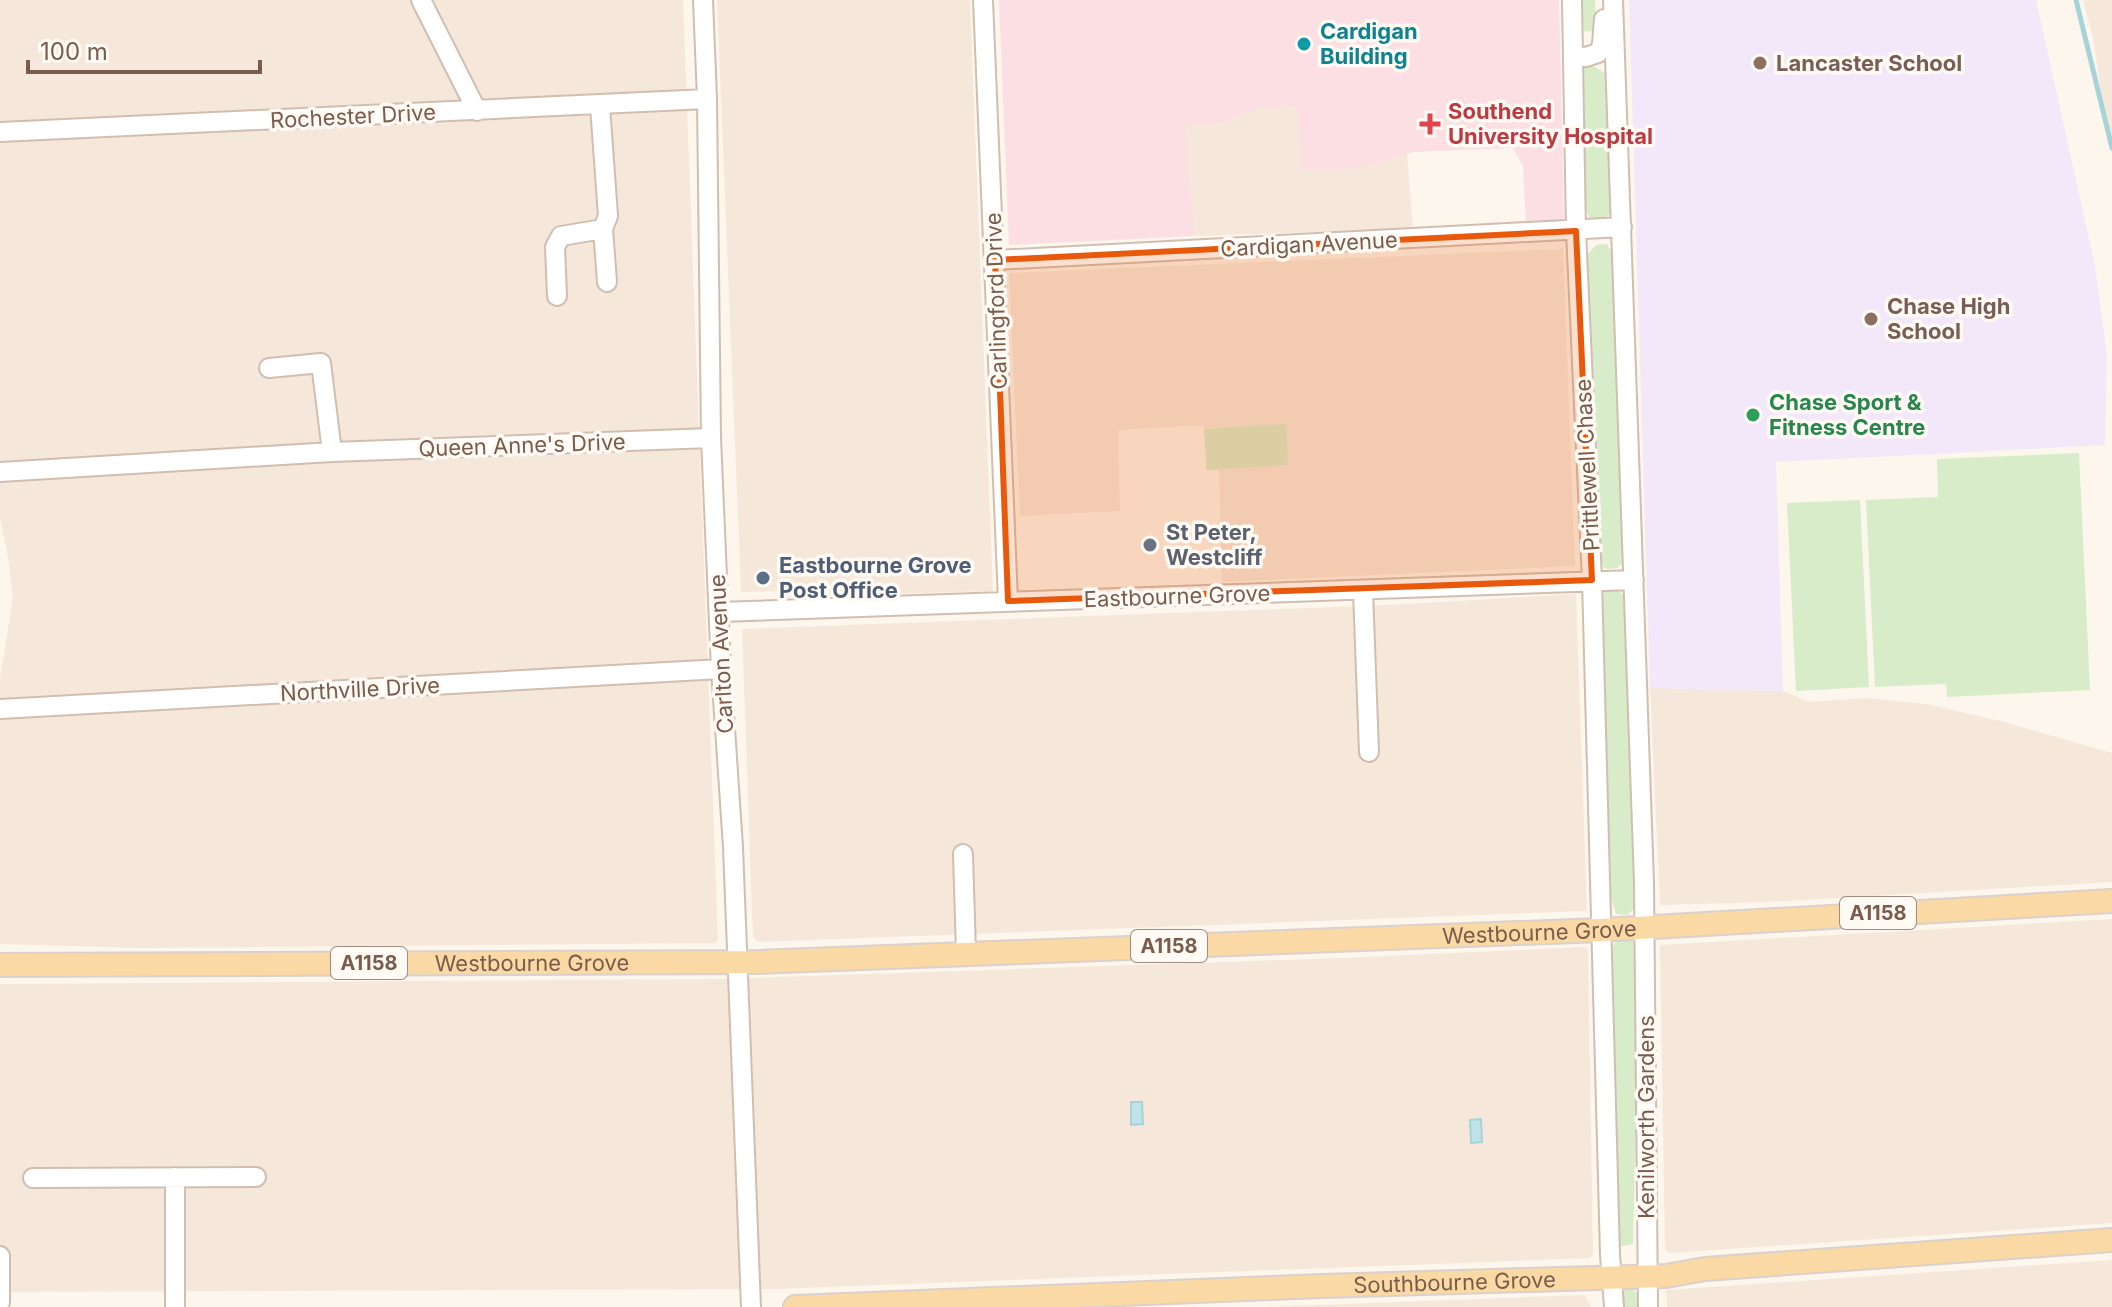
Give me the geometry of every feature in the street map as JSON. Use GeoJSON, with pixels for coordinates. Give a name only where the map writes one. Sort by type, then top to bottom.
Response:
{"type":"FeatureCollection","features":[{"type":"Feature","properties":{"kind":"main road","name":"Westbourne Grove"},"geometry":{"type":"LineString","coordinates":[[0,965],[738,961],[1601,930],[2112,901]]}},
{"type":"Feature","properties":{"kind":"main road","name":"Southbourne Grove"},"geometry":{"type":"LineString","coordinates":[[795,1307],[998,1303],[1647,1276],[2112,1240]]}},
{"type":"Feature","properties":{"kind":"street"},"geometry":{"type":"LineString","coordinates":[[421,0],[477,111]]}},
{"type":"Feature","properties":{"kind":"street","name":"Carlton Avenue"},"geometry":{"type":"LineString","coordinates":[[703,0],[711,438],[721,669],[733,847],[751,1307]]}},
{"type":"Feature","properties":{"kind":"street","name":"Carlingford Drive"},"geometry":{"type":"LineString","coordinates":[[983,0],[1008,601]]}},
{"type":"Feature","properties":{"kind":"street","name":"Prittlewell Chase"},"geometry":{"type":"LineString","coordinates":[[1572,0],[1576,231],[1592,580],[1601,930]]}},
{"type":"Feature","properties":{"kind":"street"},"geometry":{"type":"LineString","coordinates":[[1574,49],[1586,57],[1598,53],[1602,45],[1603,0]]}},
{"type":"Feature","properties":{"kind":"street","name":"Prittlewell Chase"},"geometry":{"type":"LineString","coordinates":[[1613,0],[1634,580],[1638,927]]}},
{"type":"Feature","properties":{"kind":"street"},"geometry":{"type":"LineString","coordinates":[[1602,45],[1613,62],[1617,78]]}},
{"type":"Feature","properties":{"kind":"street","name":"Rochester Drive"},"geometry":{"type":"LineString","coordinates":[[0,132],[707,99]]}},
{"type":"Feature","properties":{"kind":"street"},"geometry":{"type":"LineString","coordinates":[[600,106],[608,216],[603,229],[607,282]]}},
{"type":"Feature","properties":{"kind":"street","name":"Cardigan Avenue"},"geometry":{"type":"LineString","coordinates":[[995,260],[1622,227]]}},
{"type":"Feature","properties":{"kind":"street"},"geometry":{"type":"LineString","coordinates":[[557,296],[555,247],[561,236],[603,229]]}},
{"type":"Feature","properties":{"kind":"street"},"geometry":{"type":"LineString","coordinates":[[269,368],[321,363],[332,452]]}},
{"type":"Feature","properties":{"kind":"street","name":"Queen Anne's Drive"},"geometry":{"type":"LineString","coordinates":[[0,472],[332,452],[711,438]]}},
{"type":"Feature","properties":{"kind":"street","name":"Eastbourne Grove"},"geometry":{"type":"LineString","coordinates":[[719,612],[1634,580]]}},
{"type":"Feature","properties":{"kind":"street"},"geometry":{"type":"LineString","coordinates":[[1363,591],[1369,752]]}},
{"type":"Feature","properties":{"kind":"street","name":"Northville Drive"},"geometry":{"type":"LineString","coordinates":[[0,709],[721,669]]}},
{"type":"Feature","properties":{"kind":"street"},"geometry":{"type":"LineString","coordinates":[[963,854],[966,953]]}},
{"type":"Feature","properties":{"kind":"street"},"geometry":{"type":"LineString","coordinates":[[1604,1049],[1612,942],[1617,934],[1638,927]]}},
{"type":"Feature","properties":{"kind":"street","name":"Kenilworth Gardens"},"geometry":{"type":"LineString","coordinates":[[1638,927],[1647,1130],[1648,1307]]}},
{"type":"Feature","properties":{"kind":"street","name":"Kenilworth Gardens"},"geometry":{"type":"LineString","coordinates":[[1601,930],[1614,1307]]}},
{"type":"Feature","properties":{"kind":"street"},"geometry":{"type":"LineString","coordinates":[[1614,1277],[1630,1270],[1637,1252],[1647,1130]]}},
{"type":"Feature","properties":{"kind":"street"},"geometry":{"type":"LineString","coordinates":[[175,1177],[175,1307]]}},
{"type":"Feature","properties":{"kind":"street"},"geometry":{"type":"LineString","coordinates":[[33,1178],[256,1177]]}},
{"type":"Feature","properties":{"kind":"street"},"geometry":{"type":"LineString","coordinates":[[0,1256],[0,1302]]}},
{"type":"Feature","properties":{"kind":"highlighted area"},"geometry":{"type":"Polygon","coordinates":[[[1576,231],[1592,580],[1008,601],[995,260],[1576,231]]]}},
{"type":"Feature","properties":{"kind":"shaded area"},"geometry":{"type":"Polygon","coordinates":[[[0,0],[683,0],[716,943],[144,948],[0,944],[0,678],[13,598],[0,517],[0,0]]]}},
{"type":"Feature","properties":{"kind":"shaded area"},"geometry":{"type":"Polygon","coordinates":[[[717,0],[970,0],[993,591],[783,597],[782,591],[741,592],[717,0]]]}},
{"type":"Feature","properties":{"kind":"shaded area","name":"Southend University Hospital"},"geometry":{"type":"Polygon","coordinates":[[[999,0],[1559,0],[1564,222],[1526,225],[1523,166],[1513,148],[1412,152],[1363,168],[1301,171],[1296,106],[1258,109],[1225,122],[1186,126],[1195,236],[1009,245],[999,0]]]}},
{"type":"Feature","properties":{"kind":"shaded area","name":"Chase High School"},"geometry":{"type":"Polygon","coordinates":[[[1629,0],[2036,0],[2095,266],[2107,356],[2105,445],[1776,462],[1783,691],[1650,688],[1629,0]]]}},
{"type":"Feature","properties":{"kind":"shaded area"},"geometry":{"type":"Polygon","coordinates":[[[2083,0],[2112,0],[2112,150],[2104,118],[2094,42],[2083,0]]]}},
{"type":"Feature","properties":{"kind":"shaded area"},"geometry":{"type":"Polygon","coordinates":[[[1297,106],[1363,168],[1407,153],[1413,229],[1195,236],[1186,126],[1225,122],[1258,109],[1297,106]]]}},
{"type":"Feature","properties":{"kind":"shaded area"},"geometry":{"type":"Polygon","coordinates":[[[1563,249],[1575,566],[1222,582],[1219,470],[1206,470],[1204,425],[1118,430],[1120,511],[1020,516],[1009,273],[1563,249]]]}},
{"type":"Feature","properties":{"kind":"shaded area"},"geometry":{"type":"Polygon","coordinates":[[[1576,594],[1587,911],[758,942],[753,937],[742,629],[1388,605],[1576,594]]]}},
{"type":"Feature","properties":{"kind":"shaded area"},"geometry":{"type":"Polygon","coordinates":[[[1650,688],[1783,691],[1810,702],[1866,698],[1927,704],[2112,753],[2112,882],[1768,902],[1660,905],[1650,688]]]}},
{"type":"Feature","properties":{"kind":"shaded area"},"geometry":{"type":"Polygon","coordinates":[[[2112,919],[2112,1223],[1670,1253],[1665,1250],[1660,945],[2112,919]]]}},
{"type":"Feature","properties":{"kind":"shaded area"},"geometry":{"type":"Polygon","coordinates":[[[1585,947],[1588,950],[1593,1253],[1590,1258],[775,1289],[0,1292],[0,984],[719,979],[1585,947]]]}},
{"type":"Feature","properties":{"kind":"shaded area"},"geometry":{"type":"Polygon","coordinates":[[[2112,1260],[2112,1307],[1667,1307],[1666,1290],[2112,1260]]]}},
{"type":"Feature","properties":{"kind":"shaded area"},"geometry":{"type":"Polygon","coordinates":[[[1585,1295],[1591,1307],[1265,1307],[1585,1295]]]}},
{"type":"Feature","properties":{"kind":"green space"},"geometry":{"type":"Polygon","coordinates":[[[1582,0],[1595,0],[1596,32],[1584,31],[1582,0]]]}},
{"type":"Feature","properties":{"kind":"green space"},"geometry":{"type":"Polygon","coordinates":[[[1590,64],[1608,75],[1611,214],[1601,220],[1592,220],[1586,212],[1584,66],[1590,64]]]}},
{"type":"Feature","properties":{"kind":"green space"},"geometry":{"type":"Polygon","coordinates":[[[1607,244],[1613,255],[1625,561],[1617,568],[1607,569],[1598,564],[1595,523],[1587,255],[1596,245],[1607,244]]]}},
{"type":"Feature","properties":{"kind":"green space"},"geometry":{"type":"Polygon","coordinates":[[[1286,424],[1288,465],[1207,470],[1204,429],[1286,424]]]}},
{"type":"Feature","properties":{"kind":"green space"},"geometry":{"type":"Polygon","coordinates":[[[2079,453],[2090,690],[1947,697],[1946,684],[1875,687],[1866,500],[1938,497],[1937,459],[2079,453]]]}},
{"type":"Feature","properties":{"kind":"green space"},"geometry":{"type":"Polygon","coordinates":[[[1860,500],[1869,687],[1796,691],[1787,503],[1860,500]]]}},
{"type":"Feature","properties":{"kind":"green space"},"geometry":{"type":"Polygon","coordinates":[[[1607,589],[1618,590],[1624,596],[1634,909],[1627,915],[1616,914],[1611,897],[1598,599],[1607,589]]]}},
{"type":"Feature","properties":{"kind":"green space"},"geometry":{"type":"Polygon","coordinates":[[[1622,935],[1629,935],[1635,943],[1636,1118],[1633,1244],[1618,1247],[1613,1117],[1613,946],[1622,935]]]}},
{"type":"Feature","properties":{"kind":"green space"},"geometry":{"type":"Polygon","coordinates":[[[1624,1285],[1638,1293],[1639,1307],[1620,1307],[1620,1290],[1624,1285]]]}},
{"type":"Feature","properties":{"kind":"water"},"geometry":{"type":"Polygon","coordinates":[[[1131,1102],[1142,1102],[1143,1124],[1131,1125],[1131,1102]]]}},
{"type":"Feature","properties":{"kind":"water"},"geometry":{"type":"Polygon","coordinates":[[[1481,1119],[1482,1142],[1471,1143],[1470,1120],[1481,1119]]]}},
{"type":"Feature","properties":{"kind":"waterway"},"geometry":{"type":"LineString","coordinates":[[2076,0],[2112,148]]}},
{"type":"Feature","properties":{"kind":"place","name":"Cardigan Building"},"geometry":{"type":"Point","coordinates":[1304,44]}},
{"type":"Feature","properties":{"kind":"place","name":"Lancaster School"},"geometry":{"type":"Point","coordinates":[1760,63]}},
{"type":"Feature","properties":{"kind":"place","name":"Southend University Hospital"},"geometry":{"type":"Point","coordinates":[1430,124]}},
{"type":"Feature","properties":{"kind":"place","name":"Chase High School"},"geometry":{"type":"Point","coordinates":[1871,319]}},
{"type":"Feature","properties":{"kind":"place","name":"Chase Sport & Fitness Centre"},"geometry":{"type":"Point","coordinates":[1753,415]}},
{"type":"Feature","properties":{"kind":"place","name":"St Peter, Westcliff"},"geometry":{"type":"Point","coordinates":[1150,545]}},
{"type":"Feature","properties":{"kind":"place","name":"Eastbourne Grove Post Office"},"geometry":{"type":"Point","coordinates":[763,578]}}]}
